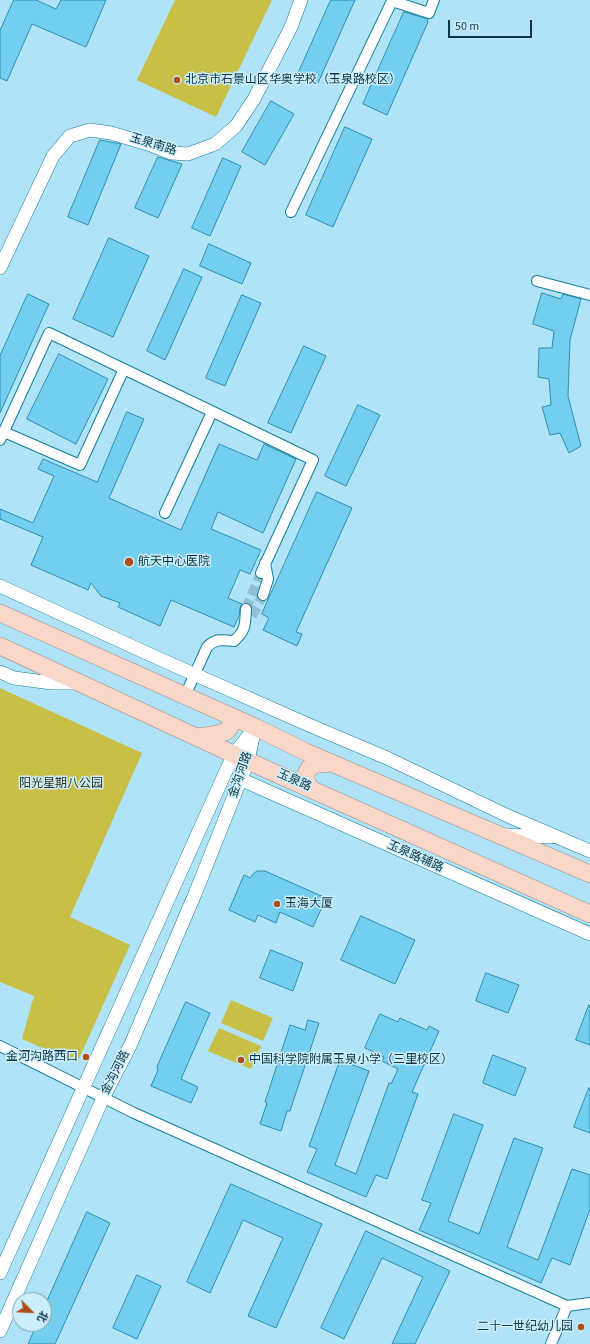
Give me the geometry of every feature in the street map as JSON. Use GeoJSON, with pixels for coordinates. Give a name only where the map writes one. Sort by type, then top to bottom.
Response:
{"type":"FeatureCollection","features":[{"type":"Feature","properties":{"kind":"main road"},"geometry":{"type":"LineString","coordinates":[[0,613],[255,727],[306,752],[590,874]]}},
{"type":"Feature","properties":{"kind":"main road","name":"玉泉路"},"geometry":{"type":"LineString","coordinates":[[0,646],[241,757],[590,914]]}},
{"type":"Feature","properties":{"kind":"main road"},"geometry":{"type":"LineString","coordinates":[[197,736],[213,735],[227,731],[232,723],[228,715]]}},
{"type":"Feature","properties":{"kind":"main road"},"geometry":{"type":"LineString","coordinates":[[309,787],[305,776],[309,768],[317,764],[332,763]]}},
{"type":"Feature","properties":{"kind":"street","name":"玉泉南路"},"geometry":{"type":"LineString","coordinates":[[0,268],[54,156],[70,136],[90,130],[111,133],[151,145],[171,153],[188,154],[215,144],[236,126],[254,99],[291,27],[301,0]]}},
{"type":"Feature","properties":{"kind":"street"},"geometry":{"type":"LineString","coordinates":[[291,212],[392,1],[428,13],[434,0]]}},
{"type":"Feature","properties":{"kind":"street"},"geometry":{"type":"LineString","coordinates":[[537,281],[590,296]]}},
{"type":"Feature","properties":{"kind":"street"},"geometry":{"type":"LineString","coordinates":[[124,369],[80,465],[2,436],[49,333],[124,369],[212,412],[313,460],[261,572]]}},
{"type":"Feature","properties":{"kind":"street"},"geometry":{"type":"LineString","coordinates":[[165,513],[212,412]]}},
{"type":"Feature","properties":{"kind":"street"},"geometry":{"type":"LineString","coordinates":[[263,595],[268,579],[265,563]]}},
{"type":"Feature","properties":{"kind":"street"},"geometry":{"type":"LineString","coordinates":[[0,586],[302,722],[387,758],[508,816],[590,851]]}},
{"type":"Feature","properties":{"kind":"street"},"geometry":{"type":"LineString","coordinates":[[185,696],[207,647],[213,641],[234,641],[242,633],[249,612]]}},
{"type":"Feature","properties":{"kind":"street"},"geometry":{"type":"LineString","coordinates":[[0,672],[14,678],[52,683],[81,683]]}},
{"type":"Feature","properties":{"kind":"street","name":"金沟河路"},"geometry":{"type":"LineString","coordinates":[[0,1274],[83,1088],[255,727]]}},
{"type":"Feature","properties":{"kind":"street","name":"金沟河路"},"geometry":{"type":"LineString","coordinates":[[0,1331],[103,1098],[130,1046],[189,908],[240,778],[241,757]]}},
{"type":"Feature","properties":{"kind":"street","name":"玉泉路辅路"},"geometry":{"type":"LineString","coordinates":[[240,778],[590,934]]}},
{"type":"Feature","properties":{"kind":"street"},"geometry":{"type":"LineString","coordinates":[[501,835],[558,837]]}},
{"type":"Feature","properties":{"kind":"street"},"geometry":{"type":"LineString","coordinates":[[0,1046],[134,1113],[567,1306],[590,1303]]}},
{"type":"Feature","properties":{"kind":"street"},"geometry":{"type":"LineString","coordinates":[[551,1344],[567,1306]]}},
{"type":"Feature","properties":{"kind":"green space"},"geometry":{"type":"Polygon","coordinates":[[[175,0],[272,0],[216,117],[137,80],[175,0]]]}},
{"type":"Feature","properties":{"kind":"green space","name":"阳光星期八公园"},"geometry":{"type":"Polygon","coordinates":[[[0,688],[142,753],[70,917],[130,945],[77,1063],[22,1039],[34,996],[0,982],[0,688]]]}},
{"type":"Feature","properties":{"kind":"green space"},"geometry":{"type":"Polygon","coordinates":[[[231,1000],[273,1018],[263,1041],[221,1023],[231,1000]]]}},
{"type":"Feature","properties":{"kind":"green space"},"geometry":{"type":"Polygon","coordinates":[[[219,1028],[261,1046],[251,1069],[208,1051],[219,1028]]]}},
{"type":"Feature","properties":{"kind":"building"},"geometry":{"type":"Polygon","coordinates":[[[14,0],[36,0],[56,9],[61,0],[106,0],[86,47],[32,24],[7,81],[0,78],[0,31],[14,0]]]}},
{"type":"Feature","properties":{"kind":"building"},"geometry":{"type":"Polygon","coordinates":[[[331,0],[355,0],[318,83],[298,74],[331,0]]]}},
{"type":"Feature","properties":{"kind":"building"},"geometry":{"type":"Polygon","coordinates":[[[404,12],[428,19],[428,22],[387,115],[363,104],[404,12]]]}},
{"type":"Feature","properties":{"kind":"building"},"geometry":{"type":"Polygon","coordinates":[[[271,101],[294,114],[265,165],[242,152],[271,101]]]}},
{"type":"Feature","properties":{"kind":"building"},"geometry":{"type":"Polygon","coordinates":[[[345,127],[372,139],[333,227],[306,215],[345,127]]]}},
{"type":"Feature","properties":{"kind":"building"},"geometry":{"type":"Polygon","coordinates":[[[100,140],[121,144],[88,225],[68,217],[100,140]]]}},
{"type":"Feature","properties":{"kind":"building"},"geometry":{"type":"Polygon","coordinates":[[[158,157],[182,164],[158,218],[135,208],[158,157]]]}},
{"type":"Feature","properties":{"kind":"building"},"geometry":{"type":"Polygon","coordinates":[[[223,158],[241,166],[210,236],[192,228],[223,158]]]}},
{"type":"Feature","properties":{"kind":"building"},"geometry":{"type":"Polygon","coordinates":[[[109,238],[149,256],[113,337],[73,319],[109,238]]]}},
{"type":"Feature","properties":{"kind":"building"},"geometry":{"type":"Polygon","coordinates":[[[209,244],[251,263],[242,284],[200,266],[209,244]]]}},
{"type":"Feature","properties":{"kind":"building"},"geometry":{"type":"Polygon","coordinates":[[[184,269],[202,277],[165,360],[147,351],[184,269]]]}},
{"type":"Feature","properties":{"kind":"building"},"geometry":{"type":"Polygon","coordinates":[[[542,293],[561,299],[563,294],[581,299],[570,340],[568,396],[581,446],[569,453],[560,433],[550,435],[542,407],[551,405],[549,379],[538,377],[539,348],[552,348],[554,331],[533,324],[542,293]]]}},
{"type":"Feature","properties":{"kind":"building"},"geometry":{"type":"Polygon","coordinates":[[[28,294],[49,304],[0,413],[0,356],[28,294]]]}},
{"type":"Feature","properties":{"kind":"building"},"geometry":{"type":"Polygon","coordinates":[[[242,295],[261,303],[225,386],[206,378],[242,295]]]}},
{"type":"Feature","properties":{"kind":"building"},"geometry":{"type":"Polygon","coordinates":[[[304,346],[326,356],[291,433],[268,423],[304,346]]]}},
{"type":"Feature","properties":{"kind":"building"},"geometry":{"type":"Polygon","coordinates":[[[59,354],[108,379],[76,444],[27,419],[59,354]]]}},
{"type":"Feature","properties":{"kind":"building"},"geometry":{"type":"Polygon","coordinates":[[[358,405],[380,415],[346,486],[325,476],[358,405]]]}},
{"type":"Feature","properties":{"kind":"building"},"geometry":{"type":"Polygon","coordinates":[[[127,412],[144,419],[109,498],[181,530],[219,444],[257,460],[264,444],[296,459],[263,533],[218,512],[211,529],[261,550],[250,574],[240,570],[228,598],[242,604],[234,627],[171,600],[160,626],[118,607],[120,603],[101,596],[91,583],[88,590],[31,565],[43,537],[0,519],[0,509],[33,523],[54,476],[38,469],[43,459],[97,482],[127,412]]]}},
{"type":"Feature","properties":{"kind":"building"},"geometry":{"type":"Polygon","coordinates":[[[317,492],[352,508],[296,632],[302,634],[297,646],[263,630],[269,618],[262,614],[317,492]]]}},
{"type":"Feature","properties":{"kind":"building","name":"玉海大厦"},"geometry":{"type":"Polygon","coordinates":[[[258,871],[265,871],[326,898],[313,927],[280,912],[276,923],[258,915],[255,922],[229,910],[244,875],[250,878],[258,871]]]}},
{"type":"Feature","properties":{"kind":"building"},"geometry":{"type":"Polygon","coordinates":[[[361,916],[415,940],[395,984],[341,960],[361,916]]]}},
{"type":"Feature","properties":{"kind":"building"},"geometry":{"type":"Polygon","coordinates":[[[271,950],[303,963],[293,991],[260,978],[271,950]]]}},
{"type":"Feature","properties":{"kind":"building"},"geometry":{"type":"Polygon","coordinates":[[[486,973],[519,985],[508,1013],[476,1001],[486,973]]]}},
{"type":"Feature","properties":{"kind":"building"},"geometry":{"type":"Polygon","coordinates":[[[186,1002],[210,1013],[181,1079],[198,1087],[191,1103],[151,1086],[158,1070],[157,1067],[186,1002]]]}},
{"type":"Feature","properties":{"kind":"building"},"geometry":{"type":"Polygon","coordinates":[[[589,1005],[590,1006],[590,1045],[576,1040],[589,1005]]]}},
{"type":"Feature","properties":{"kind":"building"},"geometry":{"type":"Polygon","coordinates":[[[380,1014],[398,1022],[400,1018],[427,1030],[429,1026],[439,1031],[412,1092],[418,1094],[387,1179],[376,1175],[366,1197],[307,1172],[317,1149],[309,1146],[340,1060],[369,1071],[335,1165],[356,1174],[389,1083],[391,1084],[398,1069],[382,1061],[384,1057],[365,1048],[380,1014]]]}},
{"type":"Feature","properties":{"kind":"building"},"geometry":{"type":"Polygon","coordinates":[[[308,1020],[319,1023],[290,1111],[287,1111],[281,1131],[260,1124],[267,1103],[265,1102],[290,1025],[305,1030],[308,1020]]]}},
{"type":"Feature","properties":{"kind":"building"},"geometry":{"type":"Polygon","coordinates":[[[493,1055],[526,1068],[515,1096],[483,1083],[493,1055]]]}},
{"type":"Feature","properties":{"kind":"building"},"geometry":{"type":"Polygon","coordinates":[[[590,1088],[590,1133],[574,1127],[590,1088]]]}},
{"type":"Feature","properties":{"kind":"building"},"geometry":{"type":"Polygon","coordinates":[[[454,1114],[483,1125],[448,1221],[479,1234],[514,1138],[543,1148],[507,1247],[538,1260],[572,1169],[590,1175],[590,1209],[570,1265],[552,1258],[541,1283],[419,1230],[431,1203],[422,1200],[454,1114]]]}},
{"type":"Feature","properties":{"kind":"building"},"geometry":{"type":"Polygon","coordinates":[[[231,1184],[322,1224],[276,1328],[248,1316],[283,1238],[243,1220],[210,1293],[187,1282],[231,1184]]]}},
{"type":"Feature","properties":{"kind":"building"},"geometry":{"type":"Polygon","coordinates":[[[87,1212],[110,1223],[55,1344],[28,1344],[33,1332],[52,1332],[51,1292],[87,1212]]]}},
{"type":"Feature","properties":{"kind":"building"},"geometry":{"type":"Polygon","coordinates":[[[366,1231],[450,1271],[415,1344],[392,1344],[423,1277],[382,1258],[344,1339],[321,1328],[366,1231]]]}},
{"type":"Feature","properties":{"kind":"building"},"geometry":{"type":"Polygon","coordinates":[[[137,1275],[161,1286],[137,1339],[113,1328],[137,1275]]]}},
{"type":"Feature","properties":{"kind":"tunnel"},"geometry":{"type":"LineString","coordinates":[[246,609],[261,573]]}},
{"type":"Feature","properties":{"kind":"tunnel"},"geometry":{"type":"LineString","coordinates":[[252,616],[263,595]]}},
{"type":"Feature","properties":{"kind":"place","name":"北京市石景山区华奥学校（玉泉路校区）"},"geometry":{"type":"Point","coordinates":[177,80]}},
{"type":"Feature","properties":{"kind":"place","name":"航天中心医院"},"geometry":{"type":"Point","coordinates":[129,562]}},
{"type":"Feature","properties":{"kind":"place","name":"玉海大厦"},"geometry":{"type":"Point","coordinates":[277,904]}},
{"type":"Feature","properties":{"kind":"place","name":"金河沟路西口"},"geometry":{"type":"Point","coordinates":[86,1057]}},
{"type":"Feature","properties":{"kind":"place","name":"中国科学院附属玉泉小学（三里校区）"},"geometry":{"type":"Point","coordinates":[241,1060]}},
{"type":"Feature","properties":{"kind":"place","name":"二十一世纪幼儿园"},"geometry":{"type":"Point","coordinates":[581,1327]}}]}
